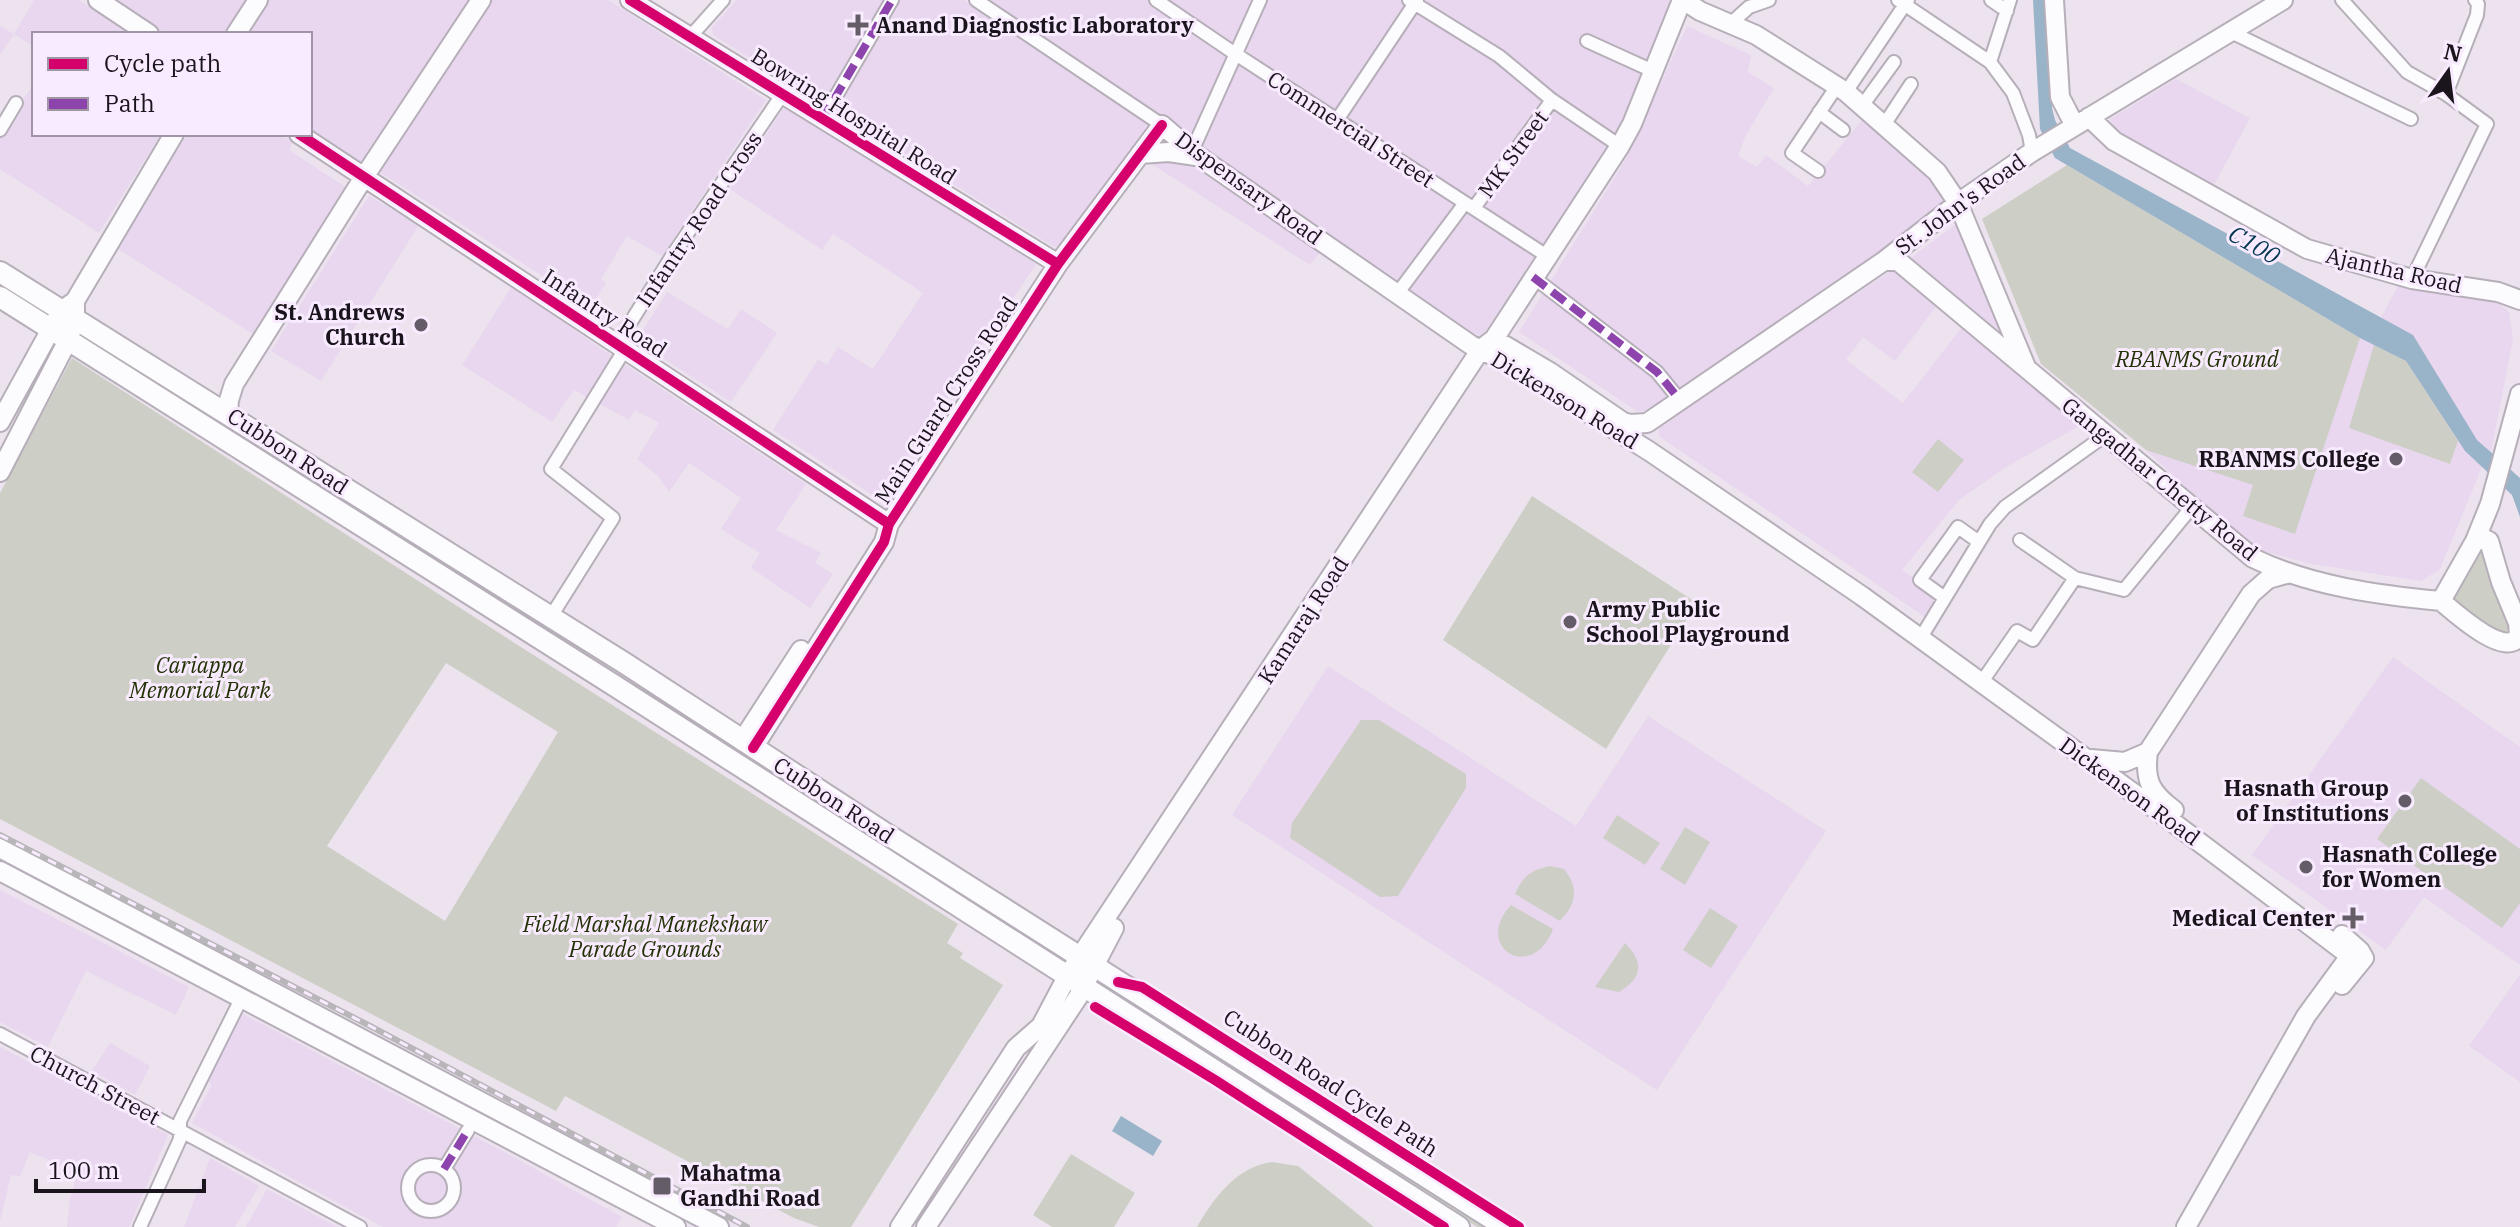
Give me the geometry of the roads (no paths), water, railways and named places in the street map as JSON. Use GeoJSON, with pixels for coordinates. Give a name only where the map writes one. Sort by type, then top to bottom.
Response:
{"type":"FeatureCollection","features":[{"type":"Feature","properties":{"kind":"main road"},"geometry":{"type":"LineString","coordinates":[[98,0],[146,32]]}},
{"type":"Feature","properties":{"kind":"main road"},"geometry":{"type":"LineString","coordinates":[[237,32],[258,0]]}},
{"type":"Feature","properties":{"kind":"main road"},"geometry":{"type":"LineString","coordinates":[[228,413],[234,384],[364,177],[481,0]]}},
{"type":"Feature","properties":{"kind":"main road","name":"Bowring Hospital Road"},"geometry":{"type":"LineString","coordinates":[[630,0],[1058,264]]}},
{"type":"Feature","properties":{"kind":"main road","name":"Gangadhar Chetty Road"},"geometry":{"type":"LineString","coordinates":[[1682,0],[1729,25],[1756,35],[1841,89],[1937,172],[1958,203],[2027,370]]}},
{"type":"Feature","properties":{"kind":"main road","name":"Kamaraj Road"},"geometry":{"type":"LineString","coordinates":[[926,1227],[1087,960],[1620,146],[1632,124],[1682,0]]}},
{"type":"Feature","properties":{"kind":"main road"},"geometry":{"type":"LineString","coordinates":[[2054,0],[2060,97],[2077,125]]}},
{"type":"Feature","properties":{"kind":"main road","name":"St. John's Road"},"geometry":{"type":"LineString","coordinates":[[1647,423],[1884,261],[1958,203],[2039,148],[2283,0]]}},
{"type":"Feature","properties":{"kind":"main road","name":"Dispensary Road"},"geometry":{"type":"LineString","coordinates":[[1162,125],[1195,154],[1471,345],[1489,347]]}},
{"type":"Feature","properties":{"kind":"main road","name":"Main Guard Cross Road"},"geometry":{"type":"LineString","coordinates":[[748,744],[875,536],[889,524],[1058,264],[1162,125]]}},
{"type":"Feature","properties":{"kind":"main road","name":"Ajantha Road"},"geometry":{"type":"LineString","coordinates":[[2077,125],[2114,141],[2307,249],[2412,279],[2498,292]]}},
{"type":"Feature","properties":{"kind":"main road"},"geometry":{"type":"LineString","coordinates":[[0,422],[49,329],[70,310],[173,136]]}},
{"type":"Feature","properties":{"kind":"main road","name":"Infantry Road"},"geometry":{"type":"LineString","coordinates":[[302,136],[889,524]]}},
{"type":"Feature","properties":{"kind":"main road"},"geometry":{"type":"LineString","coordinates":[[1140,154],[1195,154]]}},
{"type":"Feature","properties":{"kind":"main road","name":"Gangadhar Chetty Road"},"geometry":{"type":"LineString","coordinates":[[1884,261],[1898,261],[2107,434],[2242,551],[2264,564],[2290,573],[2355,589],[2441,601]]}},
{"type":"Feature","properties":{"kind":"main road","name":"Cubbon Road"},"geometry":{"type":"LineString","coordinates":[[0,272],[70,310],[1505,1227]]}},
{"type":"Feature","properties":{"kind":"main road"},"geometry":{"type":"LineString","coordinates":[[2498,292],[2520,290]]}},
{"type":"Feature","properties":{"kind":"main road"},"geometry":{"type":"LineString","coordinates":[[2498,292],[2520,300]]}},
{"type":"Feature","properties":{"kind":"main road","name":"Cubbon Road"},"geometry":{"type":"LineString","coordinates":[[0,297],[612,684],[1459,1227]]}},
{"type":"Feature","properties":{"kind":"main road"},"geometry":{"type":"LineString","coordinates":[[0,472],[68,340],[70,310]]}},
{"type":"Feature","properties":{"kind":"main road","name":"Dickenson Road"},"geometry":{"type":"LineString","coordinates":[[1489,347],[1550,372],[1623,422],[1647,423],[1643,437],[1649,451]]}},
{"type":"Feature","properties":{"kind":"main road","name":"Dickenson Road"},"geometry":{"type":"LineString","coordinates":[[1489,347],[1649,451],[1920,639],[2316,921],[2351,942],[2364,958],[2310,1019],[2186,1227]]}},
{"type":"Feature","properties":{"kind":"main road"},"geometry":{"type":"LineString","coordinates":[[2520,394],[2502,453],[2482,541],[2441,601],[2520,653]]}},
{"type":"Feature","properties":{"kind":"main road","name":"Main Guard Cross Road"},"geometry":{"type":"LineString","coordinates":[[748,744],[773,717],[884,542],[889,524]]}},
{"type":"Feature","properties":{"kind":"main road"},"geometry":{"type":"LineString","coordinates":[[2482,541],[2519,624],[2517,640],[2507,644],[2496,640]]}},
{"type":"Feature","properties":{"kind":"main road"},"geometry":{"type":"LineString","coordinates":[[2242,551],[2252,570],[2251,594]]}},
{"type":"Feature","properties":{"kind":"main road"},"geometry":{"type":"LineString","coordinates":[[457,586],[469,567]]}},
{"type":"Feature","properties":{"kind":"main road"},"geometry":{"type":"LineString","coordinates":[[2084,757],[2125,762],[2148,752],[2251,594],[2268,579],[2290,573]]}},
{"type":"Feature","properties":{"kind":"main road"},"geometry":{"type":"LineString","coordinates":[[612,684],[626,664]]}},
{"type":"Feature","properties":{"kind":"main road"},"geometry":{"type":"LineString","coordinates":[[773,717],[771,746],[778,764]]}},
{"type":"Feature","properties":{"kind":"main road","name":"Dickenson Road"},"geometry":{"type":"LineString","coordinates":[[2148,752],[2146,773],[2151,788],[2226,855]]}},
{"type":"Feature","properties":{"kind":"main road"},"geometry":{"type":"LineString","coordinates":[[892,864],[906,846]]}},
{"type":"Feature","properties":{"kind":"main road"},"geometry":{"type":"LineString","coordinates":[[0,848],[719,1227]]}},
{"type":"Feature","properties":{"kind":"main road"},"geometry":{"type":"LineString","coordinates":[[0,871],[676,1227]]}},
{"type":"Feature","properties":{"kind":"main road","name":"Kamaraj Road"},"geometry":{"type":"LineString","coordinates":[[900,1227],[1016,1048],[1041,1026],[1076,980]]}},
{"type":"Feature","properties":{"kind":"main road","name":"Dickenson Road"},"geometry":{"type":"LineString","coordinates":[[2198,1227],[2310,1019]]}},
{"type":"Feature","properties":{"kind":"main road"},"geometry":{"type":"LineString","coordinates":[[940,1166],[958,1178]]}},
{"type":"Feature","properties":{"kind":"street"},"geometry":{"type":"LineString","coordinates":[[690,37],[723,0]]}},
{"type":"Feature","properties":{"kind":"street"},"geometry":{"type":"LineString","coordinates":[[822,120],[892,0]]}},
{"type":"Feature","properties":{"kind":"street","name":"Dispensary Road"},"geometry":{"type":"LineString","coordinates":[[976,0],[1162,125]]}},
{"type":"Feature","properties":{"kind":"street","name":"Commercial Street"},"geometry":{"type":"LineString","coordinates":[[1156,0],[1547,256]]}},
{"type":"Feature","properties":{"kind":"street"},"geometry":{"type":"LineString","coordinates":[[1195,154],[1260,0]]}},
{"type":"Feature","properties":{"kind":"street"},"geometry":{"type":"LineString","coordinates":[[1729,25],[1749,7],[1769,0]]}},
{"type":"Feature","properties":{"kind":"street"},"geometry":{"type":"LineString","coordinates":[[1990,62],[2009,6],[1991,0]]}},
{"type":"Feature","properties":{"kind":"street"},"geometry":{"type":"LineString","coordinates":[[2342,0],[2407,72],[2446,94],[2487,124],[2412,279]]}},
{"type":"Feature","properties":{"kind":"street"},"geometry":{"type":"LineString","coordinates":[[2446,94],[2477,15],[2478,4],[2475,0]]}},
{"type":"Feature","properties":{"kind":"street"},"geometry":{"type":"LineString","coordinates":[[1337,120],[1413,1],[1499,56],[1552,100],[1620,146]]}},
{"type":"Feature","properties":{"kind":"street"},"geometry":{"type":"LineString","coordinates":[[1818,171],[1792,153],[1819,112],[1841,89],[1904,1],[1990,62],[2013,93],[2029,135],[2039,148]]}},
{"type":"Feature","properties":{"kind":"street"},"geometry":{"type":"LineString","coordinates":[[2231,32],[2411,119]]}},
{"type":"Feature","properties":{"kind":"street"},"geometry":{"type":"LineString","coordinates":[[1587,41],[1653,71]]}},
{"type":"Feature","properties":{"kind":"street"},"geometry":{"type":"LineString","coordinates":[[1862,106],[1894,62]]}},
{"type":"Feature","properties":{"kind":"street"},"geometry":{"type":"LineString","coordinates":[[1884,125],[1911,84]]}},
{"type":"Feature","properties":{"kind":"street","name":"Infantry Road Cross"},"geometry":{"type":"LineString","coordinates":[[550,618],[613,518],[551,469],[672,256],[782,95]]}},
{"type":"Feature","properties":{"kind":"street","name":"MK Street"},"geometry":{"type":"LineString","coordinates":[[1397,294],[1552,100]]}},
{"type":"Feature","properties":{"kind":"street"},"geometry":{"type":"LineString","coordinates":[[0,130],[16,103]]}},
{"type":"Feature","properties":{"kind":"street"},"geometry":{"type":"LineString","coordinates":[[1819,112],[1843,130]]}},
{"type":"Feature","properties":{"kind":"street"},"geometry":{"type":"LineString","coordinates":[[1533,277],[1657,372],[1679,399]]}},
{"type":"Feature","properties":{"kind":"street"},"geometry":{"type":"LineString","coordinates":[[1920,639],[1979,542],[2005,507],[2107,434]]}},
{"type":"Feature","properties":{"kind":"street"},"geometry":{"type":"LineString","coordinates":[[2020,540],[2075,578],[2124,590],[2191,508]]}},
{"type":"Feature","properties":{"kind":"street"},"geometry":{"type":"LineString","coordinates":[[1945,598],[1920,580],[1958,527],[1979,542]]}},
{"type":"Feature","properties":{"kind":"street"},"geometry":{"type":"LineString","coordinates":[[1981,683],[2017,631],[2033,640],[2075,578]]}},
{"type":"Feature","properties":{"kind":"street"},"geometry":{"type":"LineString","coordinates":[[140,1227],[180,1139],[183,1114],[242,997]]}},
{"type":"Feature","properties":{"kind":"street","name":"Church Street"},"geometry":{"type":"LineString","coordinates":[[0,1034],[360,1227]]}},
{"type":"Feature","properties":{"kind":"street"},"geometry":{"type":"LineString","coordinates":[[444,1169],[468,1130]]}},
{"type":"Feature","properties":{"kind":"water"},"geometry":{"type":"Polygon","coordinates":[[[2033,0],[2047,0],[2052,108],[2070,148],[2413,335],[2477,440],[2520,478],[2520,517],[2512,495],[2465,451],[2406,361],[2360,338],[2055,158],[2040,129],[2033,0]]]}},
{"type":"Feature","properties":{"kind":"water"},"geometry":{"type":"Polygon","coordinates":[[[1121,1116],[1162,1141],[1153,1156],[1112,1131],[1121,1116]]]}},
{"type":"Feature","properties":{"kind":"railway"},"geometry":{"type":"LineString","coordinates":[[0,835],[372,1027],[747,1227]]}},
{"type":"Feature","properties":{"kind":"place","name":"Anand Diagnostic Laboratory"},"geometry":{"type":"Point","coordinates":[858,25]}},
{"type":"Feature","properties":{"kind":"place","name":"St. Andrews Church"},"geometry":{"type":"Point","coordinates":[421,325]}},
{"type":"Feature","properties":{"kind":"place","name":"RBANMS College"},"geometry":{"type":"Point","coordinates":[2396,459]}},
{"type":"Feature","properties":{"kind":"place","name":"Army Public School Playground"},"geometry":{"type":"Point","coordinates":[1570,622]}},
{"type":"Feature","properties":{"kind":"place","name":"Hasnath Group of Institutions"},"geometry":{"type":"Point","coordinates":[2405,801]}},
{"type":"Feature","properties":{"kind":"place","name":"Hasnath College for Women"},"geometry":{"type":"Point","coordinates":[2306,867]}},
{"type":"Feature","properties":{"kind":"place","name":"Medical Center"},"geometry":{"type":"Point","coordinates":[2353,918]}},
{"type":"Feature","properties":{"kind":"place","name":"Mahatma Gandhi Road"},"geometry":{"type":"Point","coordinates":[662,1186]}},
{"type":"Feature","properties":{"kind":"water label","name":"C100"},"geometry":{"type":"Point","coordinates":[2254,245]}},
{"type":"Feature","properties":{"kind":"park label","name":"RBANMS Ground"},"geometry":{"type":"Point","coordinates":[2197,359]}},
{"type":"Feature","properties":{"kind":"park label","name":"Cariappa Memorial Park"},"geometry":{"type":"Point","coordinates":[200,678]}},
{"type":"Feature","properties":{"kind":"park label","name":"Field Marshal Manekshaw Parade Grounds"},"geometry":{"type":"Point","coordinates":[645,936]}}]}
